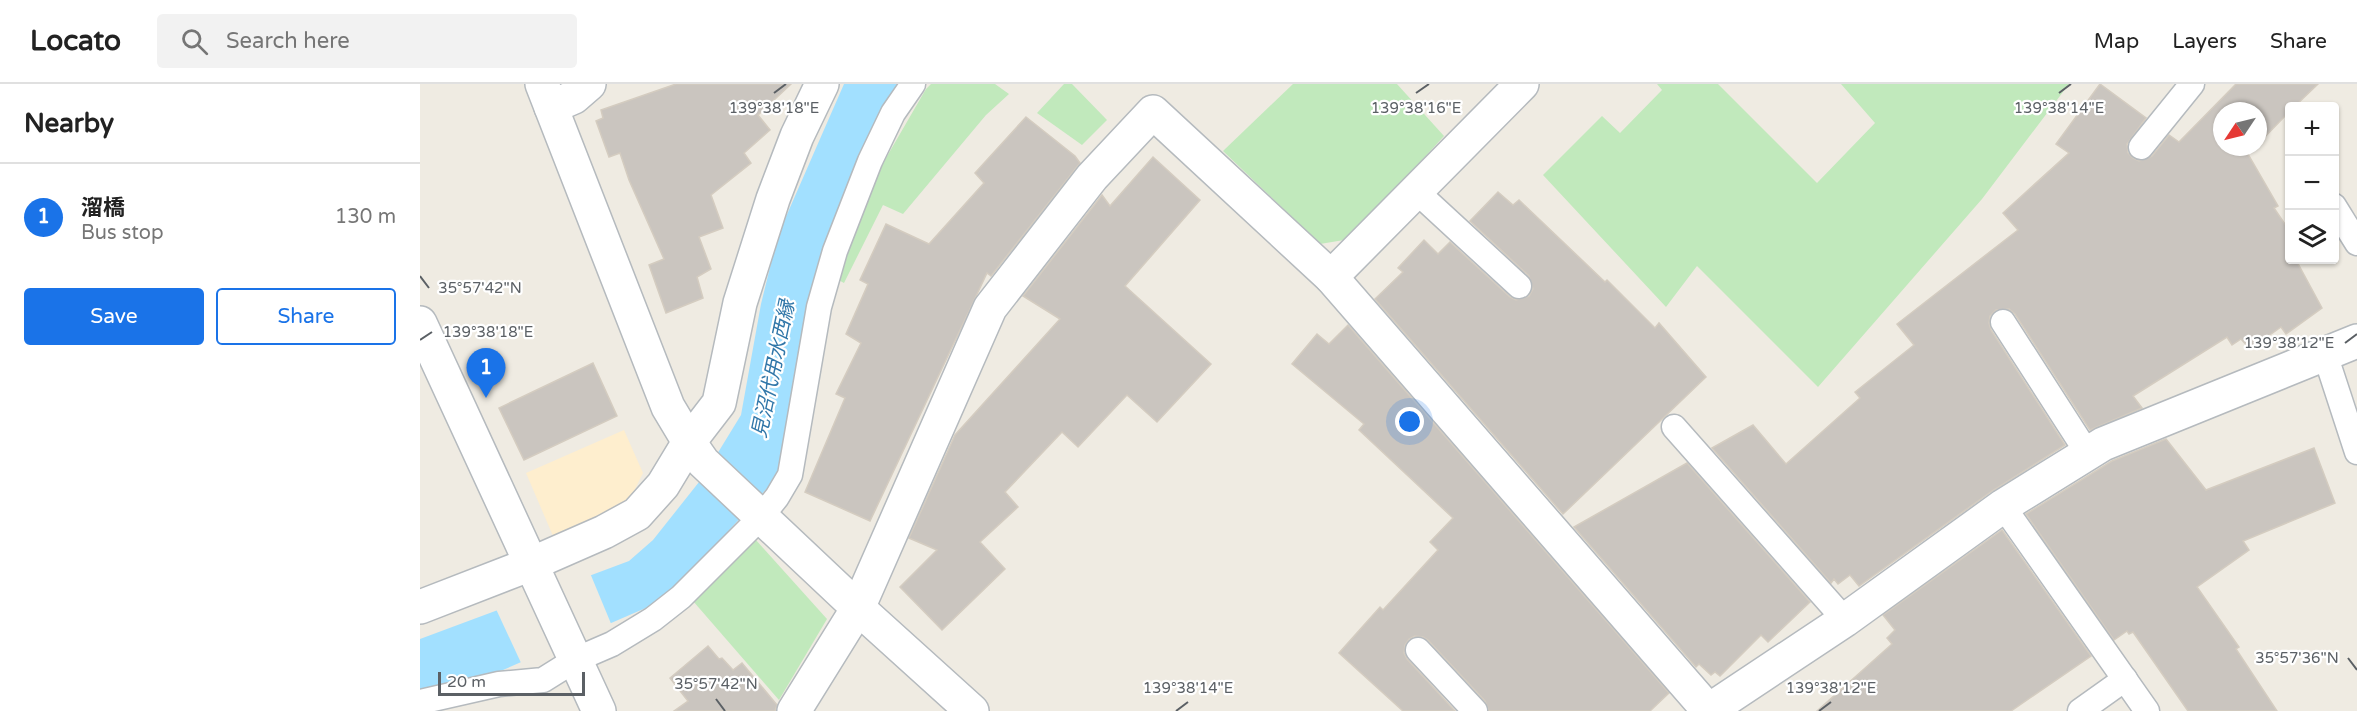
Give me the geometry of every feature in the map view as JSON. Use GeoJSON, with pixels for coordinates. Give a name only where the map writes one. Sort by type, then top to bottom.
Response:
{"type":"FeatureCollection","features":[{"type":"Feature","properties":{"kind":"street"},"geometry":{"type":"LineString","coordinates":[[589,84],[574,97],[547,95],[668,407],[696,452],[763,514],[858,608],[972,711]]}},
{"type":"Feature","properties":{"kind":"street"},"geometry":{"type":"LineString","coordinates":[[420,607],[536,574],[637,514],[696,452],[719,403],[740,303],[766,219],[797,136],[822,84]]}},
{"type":"Feature","properties":{"kind":"street"},"geometry":{"type":"LineString","coordinates":[[1331,277],[1522,84]]}},
{"type":"Feature","properties":{"kind":"street"},"geometry":{"type":"LineString","coordinates":[[794,711],[858,608],[990,308],[1092,177],[1153,112],[1331,277],[1708,711],[1845,620],[2003,506],[2103,444],[2357,341]]}},
{"type":"Feature","properties":{"kind":"street"},"geometry":{"type":"LineString","coordinates":[[420,323],[573,656],[593,709]]}},
{"type":"Feature","properties":{"kind":"lane"},"geometry":{"type":"LineString","coordinates":[[420,702],[499,684],[543,680],[573,656],[612,644],[653,619],[681,597],[763,514],[790,475],[817,317],[835,250],[870,161],[893,113],[913,84]]}},
{"type":"Feature","properties":{"kind":"lane"},"geometry":{"type":"LineString","coordinates":[[2141,147],[2192,84]]}},
{"type":"Feature","properties":{"kind":"lane"},"geometry":{"type":"LineString","coordinates":[[1417,192],[1519,286]]}},
{"type":"Feature","properties":{"kind":"lane"},"geometry":{"type":"LineString","coordinates":[[2336,210],[2357,243]]}},
{"type":"Feature","properties":{"kind":"lane"},"geometry":{"type":"LineString","coordinates":[[2003,322],[2088,454]]}},
{"type":"Feature","properties":{"kind":"lane"},"geometry":{"type":"LineString","coordinates":[[2325,354],[2357,452]]}},
{"type":"Feature","properties":{"kind":"lane"},"geometry":{"type":"LineString","coordinates":[[1674,427],[1845,620]]}},
{"type":"Feature","properties":{"kind":"lane"},"geometry":{"type":"LineString","coordinates":[[2003,506],[2147,711]]}},
{"type":"Feature","properties":{"kind":"lane"},"geometry":{"type":"LineString","coordinates":[[1418,650],[1474,711]]}},
{"type":"Feature","properties":{"kind":"lane"},"geometry":{"type":"LineString","coordinates":[[2080,711],[2125,679]]}},
{"type":"Feature","properties":{"kind":"green space"},"geometry":{"type":"Polygon","coordinates":[[[931,84],[995,84],[1009,94],[986,115],[903,214],[883,205],[844,283],[833,277],[868,189],[931,84]]]}},
{"type":"Feature","properties":{"kind":"green space"},"geometry":{"type":"Polygon","coordinates":[[[1064,84],[1072,84],[1107,120],[1082,145],[1037,113],[1064,84]]]}},
{"type":"Feature","properties":{"kind":"green space"},"geometry":{"type":"Polygon","coordinates":[[[1293,84],[1397,84],[1444,136],[1350,239],[1320,244],[1223,151],[1293,84]]]}},
{"type":"Feature","properties":{"kind":"green space"},"geometry":{"type":"Polygon","coordinates":[[[1657,84],[1718,84],[1817,183],[1875,123],[1841,84],[2069,84],[1982,199],[1818,387],[1697,266],[1666,307],[1543,175],[1602,116],[1620,133],[1662,90],[1657,84]]]}},
{"type":"Feature","properties":{"kind":"green space"},"geometry":{"type":"Polygon","coordinates":[[[755,539],[827,619],[779,700],[693,601],[755,539]]]}},
{"type":"Feature","properties":{"kind":"sand"},"geometry":{"type":"Polygon","coordinates":[[[624,430],[643,473],[627,505],[597,520],[553,536],[526,473],[624,430]]]}},
{"type":"Feature","properties":{"kind":"water","name":"見沼代用水西縁"},"geometry":{"type":"Polygon","coordinates":[[[844,84],[908,84],[869,153],[784,459],[768,487],[671,591],[648,607],[503,670],[435,691],[420,693],[420,639],[629,561],[653,540],[703,477],[741,415],[761,304],[778,235],[844,84]]]}},
{"type":"Feature","properties":{"kind":"pier"},"geometry":{"type":"Polygon","coordinates":[[[590,573],[612,626],[522,665],[496,609],[590,573]]]}},
{"type":"Feature","properties":{"kind":"building"},"geometry":{"type":"Polygon","coordinates":[[[676,84],[791,84],[758,115],[770,130],[744,153],[751,163],[711,195],[723,228],[699,237],[711,269],[697,277],[703,298],[666,313],[649,265],[664,259],[629,180],[620,153],[609,157],[596,121],[603,118],[601,110],[676,84]]]}},
{"type":"Feature","properties":{"kind":"building"},"geometry":{"type":"Polygon","coordinates":[[[2100,84],[2146,118],[2127,144],[2128,153],[2139,161],[2152,156],[2169,135],[2179,142],[2213,107],[2213,156],[2249,156],[2278,206],[2274,208],[2285,224],[2285,264],[2298,264],[2322,308],[2286,334],[2281,327],[2250,349],[2241,339],[2232,345],[2227,337],[2133,396],[2142,408],[2090,430],[2015,314],[2009,309],[1996,310],[1990,316],[1991,330],[2065,445],[1992,491],[1859,586],[1850,575],[1838,584],[1834,579],[1831,583],[1712,448],[1753,425],[1786,464],[1860,398],[1855,392],[1914,345],[1897,324],[2018,230],[2003,213],[2069,153],[2056,144],[2100,84]]]}},
{"type":"Feature","properties":{"kind":"building"},"geometry":{"type":"Polygon","coordinates":[[[2236,84],[2318,84],[2299,102],[2285,102],[2285,116],[2267,135],[2267,102],[2218,102],[2236,84]]]}},
{"type":"Feature","properties":{"kind":"building"},"geometry":{"type":"Polygon","coordinates":[[[1026,117],[1075,156],[1080,163],[991,276],[987,273],[870,521],[805,492],[845,398],[836,394],[861,343],[846,334],[868,284],[860,280],[886,224],[929,244],[984,183],[975,173],[1026,117]]]}},
{"type":"Feature","properties":{"kind":"building"},"geometry":{"type":"Polygon","coordinates":[[[1153,157],[1200,200],[1125,286],[1211,364],[1157,422],[1127,395],[1078,447],[1062,432],[1005,492],[1018,507],[980,542],[1005,569],[942,630],[900,587],[937,550],[909,538],[955,435],[1060,319],[1023,296],[1102,195],[1110,206],[1153,157]]]}},
{"type":"Feature","properties":{"kind":"building"},"geometry":{"type":"Polygon","coordinates":[[[1498,192],[1513,205],[1519,200],[1605,282],[1607,280],[1655,328],[1659,323],[1706,377],[1563,514],[1375,299],[1403,272],[1398,268],[1424,240],[1438,254],[1450,242],[1510,297],[1516,300],[1529,296],[1533,289],[1529,276],[1470,221],[1498,192]]]}},
{"type":"Feature","properties":{"kind":"building"},"geometry":{"type":"Polygon","coordinates":[[[1348,325],[1669,693],[1650,711],[1489,711],[1485,701],[1428,640],[1415,636],[1405,645],[1404,653],[1407,659],[1455,711],[1403,711],[1339,653],[1380,607],[1383,610],[1438,550],[1430,542],[1453,518],[1359,430],[1364,424],[1292,364],[1317,334],[1329,344],[1348,325]]]}},
{"type":"Feature","properties":{"kind":"building"},"geometry":{"type":"Polygon","coordinates":[[[593,363],[617,416],[524,460],[499,408],[593,363]]]}},
{"type":"Feature","properties":{"kind":"building"},"geometry":{"type":"Polygon","coordinates":[[[2166,439],[2206,490],[2314,448],[2335,503],[2243,541],[2249,550],[2197,587],[2239,647],[2236,649],[2277,711],[2188,711],[2133,632],[2129,634],[2127,631],[2114,640],[2026,514],[2112,461],[2166,439]]]}},
{"type":"Feature","properties":{"kind":"building"},"geometry":{"type":"Polygon","coordinates":[[[1687,463],[1810,602],[1768,642],[1761,635],[1720,676],[1715,672],[1711,675],[1699,664],[1696,667],[1574,527],[1687,463]]]}},
{"type":"Feature","properties":{"kind":"building"},"geometry":{"type":"Polygon","coordinates":[[[2002,530],[2091,656],[2011,711],[1817,711],[1892,644],[1887,638],[1895,630],[1883,615],[2002,530]]]}},
{"type":"Feature","properties":{"kind":"building"},"geometry":{"type":"Polygon","coordinates":[[[708,646],[733,670],[742,663],[777,705],[775,711],[674,711],[688,701],[670,678],[708,646]]]}},
{"type":"Feature","properties":{"kind":"place","name":"溜橋"},"geometry":{"type":"Point","coordinates":[486,398]}}]}
